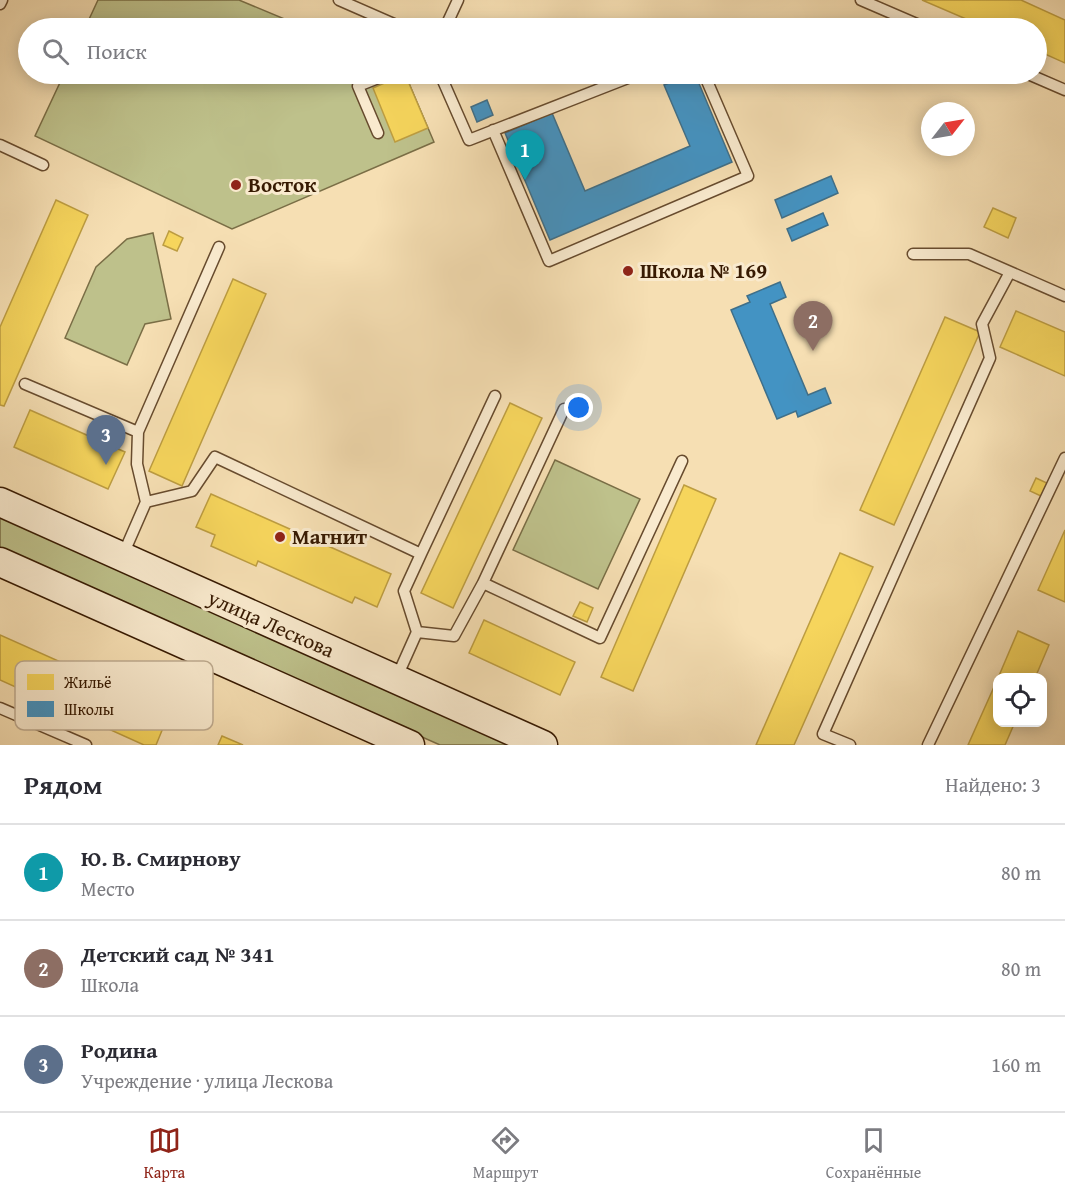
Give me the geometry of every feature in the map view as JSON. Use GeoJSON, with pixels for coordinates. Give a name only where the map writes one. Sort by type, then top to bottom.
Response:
{"type":"FeatureCollection","features":[{"type":"Feature","properties":{"kind":"main road","name":"улица Лескова"},"geometry":{"type":"LineString","coordinates":[[0,502],[543,745]]}},
{"type":"Feature","properties":{"kind":"main road"},"geometry":{"type":"LineString","coordinates":[[0,562],[410,745]]}},
{"type":"Feature","properties":{"kind":"lane"},"geometry":{"type":"LineString","coordinates":[[339,0],[380,18]]}},
{"type":"Feature","properties":{"kind":"lane"},"geometry":{"type":"LineString","coordinates":[[450,18],[458,0]]}},
{"type":"Feature","properties":{"kind":"lane"},"geometry":{"type":"LineString","coordinates":[[861,0],[903,18]]}},
{"type":"Feature","properties":{"kind":"lane"},"geometry":{"type":"LineString","coordinates":[[1047,82],[1065,90]]}},
{"type":"Feature","properties":{"kind":"lane"},"geometry":{"type":"LineString","coordinates":[[363,84],[358,86],[378,133]]}},
{"type":"Feature","properties":{"kind":"lane"},"geometry":{"type":"LineString","coordinates":[[444,84],[469,140],[612,84]]}},
{"type":"Feature","properties":{"kind":"lane"},"geometry":{"type":"LineString","coordinates":[[493,130],[549,261],[748,176],[708,84]]}},
{"type":"Feature","properties":{"kind":"lane"},"geometry":{"type":"LineString","coordinates":[[0,145],[43,165]]}},
{"type":"Feature","properties":{"kind":"lane"},"geometry":{"type":"LineString","coordinates":[[122,557],[146,502],[137,464],[138,432],[219,247]]}},
{"type":"Feature","properties":{"kind":"lane"},"geometry":{"type":"LineString","coordinates":[[913,254],[969,254],[1065,296]]}},
{"type":"Feature","properties":{"kind":"lane"},"geometry":{"type":"LineString","coordinates":[[850,745],[823,734],[990,358],[982,324],[1010,272]]}},
{"type":"Feature","properties":{"kind":"lane"},"geometry":{"type":"LineString","coordinates":[[25,384],[138,432]]}},
{"type":"Feature","properties":{"kind":"lane"},"geometry":{"type":"LineString","coordinates":[[396,679],[417,632],[404,591],[495,396]]}},
{"type":"Feature","properties":{"kind":"lane"},"geometry":{"type":"LineString","coordinates":[[417,632],[454,636],[483,583],[564,409]]}},
{"type":"Feature","properties":{"kind":"lane"},"geometry":{"type":"LineString","coordinates":[[146,502],[192,491],[215,457],[421,554]]}},
{"type":"Feature","properties":{"kind":"lane"},"geometry":{"type":"LineString","coordinates":[[928,745],[1065,458]]}},
{"type":"Feature","properties":{"kind":"lane"},"geometry":{"type":"LineString","coordinates":[[483,583],[600,638],[682,461]]}},
{"type":"Feature","properties":{"kind":"lane"},"geometry":{"type":"LineString","coordinates":[[0,708],[15,714]]}},
{"type":"Feature","properties":{"kind":"lane"},"geometry":{"type":"LineString","coordinates":[[51,730],[86,745]]}},
{"type":"Feature","properties":{"kind":"green space"},"geometry":{"type":"Polygon","coordinates":[[[98,0],[239,0],[282,18],[90,18],[98,0]]]}},
{"type":"Feature","properties":{"kind":"green space","name":"Восток"},"geometry":{"type":"Polygon","coordinates":[[[59,84],[409,84],[434,142],[232,229],[35,136],[59,84]]]}},
{"type":"Feature","properties":{"kind":"green space"},"geometry":{"type":"Polygon","coordinates":[[[153,233],[171,319],[145,324],[127,365],[65,338],[96,267],[127,239],[153,233]]]}},
{"type":"Feature","properties":{"kind":"green space"},"geometry":{"type":"Polygon","coordinates":[[[555,460],[640,499],[598,589],[513,550],[555,460]]]}},
{"type":"Feature","properties":{"kind":"green space"},"geometry":{"type":"Polygon","coordinates":[[[0,510],[526,745],[440,745],[0,549],[0,510]]]}},
{"type":"Feature","properties":{"kind":"building: Жильё"},"geometry":{"type":"Polygon","coordinates":[[[922,0],[1021,0],[1065,20],[1065,63],[1047,55],[1047,18],[964,18],[922,0]]]}},
{"type":"Feature","properties":{"kind":"building: Жильё"},"geometry":{"type":"Polygon","coordinates":[[[382,84],[409,84],[428,128],[395,142],[373,88],[382,84]]]}},
{"type":"Feature","properties":{"kind":"building: Жильё"},"geometry":{"type":"Polygon","coordinates":[[[56,200],[88,215],[4,406],[0,405],[0,327],[56,200]]]}},
{"type":"Feature","properties":{"kind":"building: Жильё"},"geometry":{"type":"Polygon","coordinates":[[[993,208],[1016,218],[1008,238],[984,227],[993,208]]]}},
{"type":"Feature","properties":{"kind":"building: Жильё"},"geometry":{"type":"Polygon","coordinates":[[[169,231],[183,238],[177,251],[163,245],[169,231]]]}},
{"type":"Feature","properties":{"kind":"building: Жильё"},"geometry":{"type":"Polygon","coordinates":[[[233,279],[266,294],[182,486],[149,471],[233,279]]]}},
{"type":"Feature","properties":{"kind":"building: Жильё"},"geometry":{"type":"Polygon","coordinates":[[[1016,311],[1065,332],[1065,376],[1000,347],[1016,311]]]}},
{"type":"Feature","properties":{"kind":"building: Жильё"},"geometry":{"type":"Polygon","coordinates":[[[945,317],[980,332],[894,525],[860,510],[945,317]]]}},
{"type":"Feature","properties":{"kind":"building: Жильё"},"geometry":{"type":"Polygon","coordinates":[[[510,403],[542,418],[453,608],[421,593],[510,403]]]}},
{"type":"Feature","properties":{"kind":"building: Жильё"},"geometry":{"type":"Polygon","coordinates":[[[30,410],[125,452],[108,489],[14,447],[30,410]]]}},
{"type":"Feature","properties":{"kind":"building: Жильё"},"geometry":{"type":"Polygon","coordinates":[[[1036,478],[1049,484],[1043,497],[1030,491],[1036,478]]]}},
{"type":"Feature","properties":{"kind":"building: Жильё"},"geometry":{"type":"Polygon","coordinates":[[[684,485],[716,499],[633,691],[601,677],[684,485]]]}},
{"type":"Feature","properties":{"kind":"building: Жильё"},"geometry":{"type":"Polygon","coordinates":[[[211,494],[391,574],[377,607],[355,597],[352,603],[258,561],[256,566],[211,546],[215,535],[196,527],[211,494]]]}},
{"type":"Feature","properties":{"kind":"building: Жильё"},"geometry":{"type":"Polygon","coordinates":[[[1065,530],[1065,602],[1038,590],[1065,530]]]}},
{"type":"Feature","properties":{"kind":"building: Жильё"},"geometry":{"type":"Polygon","coordinates":[[[840,553],[873,567],[794,745],[756,745],[840,553]]]}},
{"type":"Feature","properties":{"kind":"building: Жильё"},"geometry":{"type":"Polygon","coordinates":[[[580,602],[593,608],[587,622],[573,616],[580,602]]]}},
{"type":"Feature","properties":{"kind":"building: Жильё"},"geometry":{"type":"Polygon","coordinates":[[[484,620],[575,662],[560,695],[469,653],[484,620]]]}},
{"type":"Feature","properties":{"kind":"building: Жильё"},"geometry":{"type":"Polygon","coordinates":[[[1018,631],[1049,645],[1037,673],[1000,673],[1018,631]]]}},
{"type":"Feature","properties":{"kind":"building: Жильё"},"geometry":{"type":"Polygon","coordinates":[[[0,635],[58,661],[15,661],[15,687],[0,680],[0,635]]]}},
{"type":"Feature","properties":{"kind":"building: Жильё"},"geometry":{"type":"Polygon","coordinates":[[[993,689],[993,727],[1013,727],[1005,745],[968,745],[993,689]]]}},
{"type":"Feature","properties":{"kind":"building: Жильё"},"geometry":{"type":"Polygon","coordinates":[[[111,730],[162,730],[156,745],[144,745],[111,730]]]}},
{"type":"Feature","properties":{"kind":"building: Жильё"},"geometry":{"type":"Polygon","coordinates":[[[222,736],[243,745],[218,745],[222,736]]]}},
{"type":"Feature","properties":{"kind":"building: Школы"},"geometry":{"type":"Polygon","coordinates":[[[699,84],[732,162],[550,240],[505,133],[552,113],[585,191],[690,146],[664,85],[699,84]]]}},
{"type":"Feature","properties":{"kind":"building: Школы"},"geometry":{"type":"Polygon","coordinates":[[[487,100],[493,115],[477,122],[471,107],[487,100]]]}},
{"type":"Feature","properties":{"kind":"building: Школы"},"geometry":{"type":"Polygon","coordinates":[[[831,176],[838,193],[782,218],[775,200],[831,176]]]}},
{"type":"Feature","properties":{"kind":"building: Школы"},"geometry":{"type":"Polygon","coordinates":[[[823,213],[828,225],[792,241],[787,229],[823,213]]]}},
{"type":"Feature","properties":{"kind":"building: Школы"},"geometry":{"type":"Polygon","coordinates":[[[780,282],[786,297],[770,304],[808,395],[825,388],[831,403],[798,417],[796,411],[777,419],[731,310],[750,302],[747,296],[780,282]]]}},
{"type":"Feature","properties":{"kind":"place","name":"Ю. В. Смирнову"},"geometry":{"type":"Point","coordinates":[525,180]}},
{"type":"Feature","properties":{"kind":"place","name":"Восток"},"geometry":{"type":"Point","coordinates":[236,185]}},
{"type":"Feature","properties":{"kind":"place","name":"Школа № 169"},"geometry":{"type":"Point","coordinates":[628,271]}},
{"type":"Feature","properties":{"kind":"place","name":"Детский сад № 341"},"geometry":{"type":"Point","coordinates":[813,351]}},
{"type":"Feature","properties":{"kind":"place","name":"Родина"},"geometry":{"type":"Point","coordinates":[106,465]}},
{"type":"Feature","properties":{"kind":"place","name":"Магнит"},"geometry":{"type":"Point","coordinates":[280,537]}}]}
